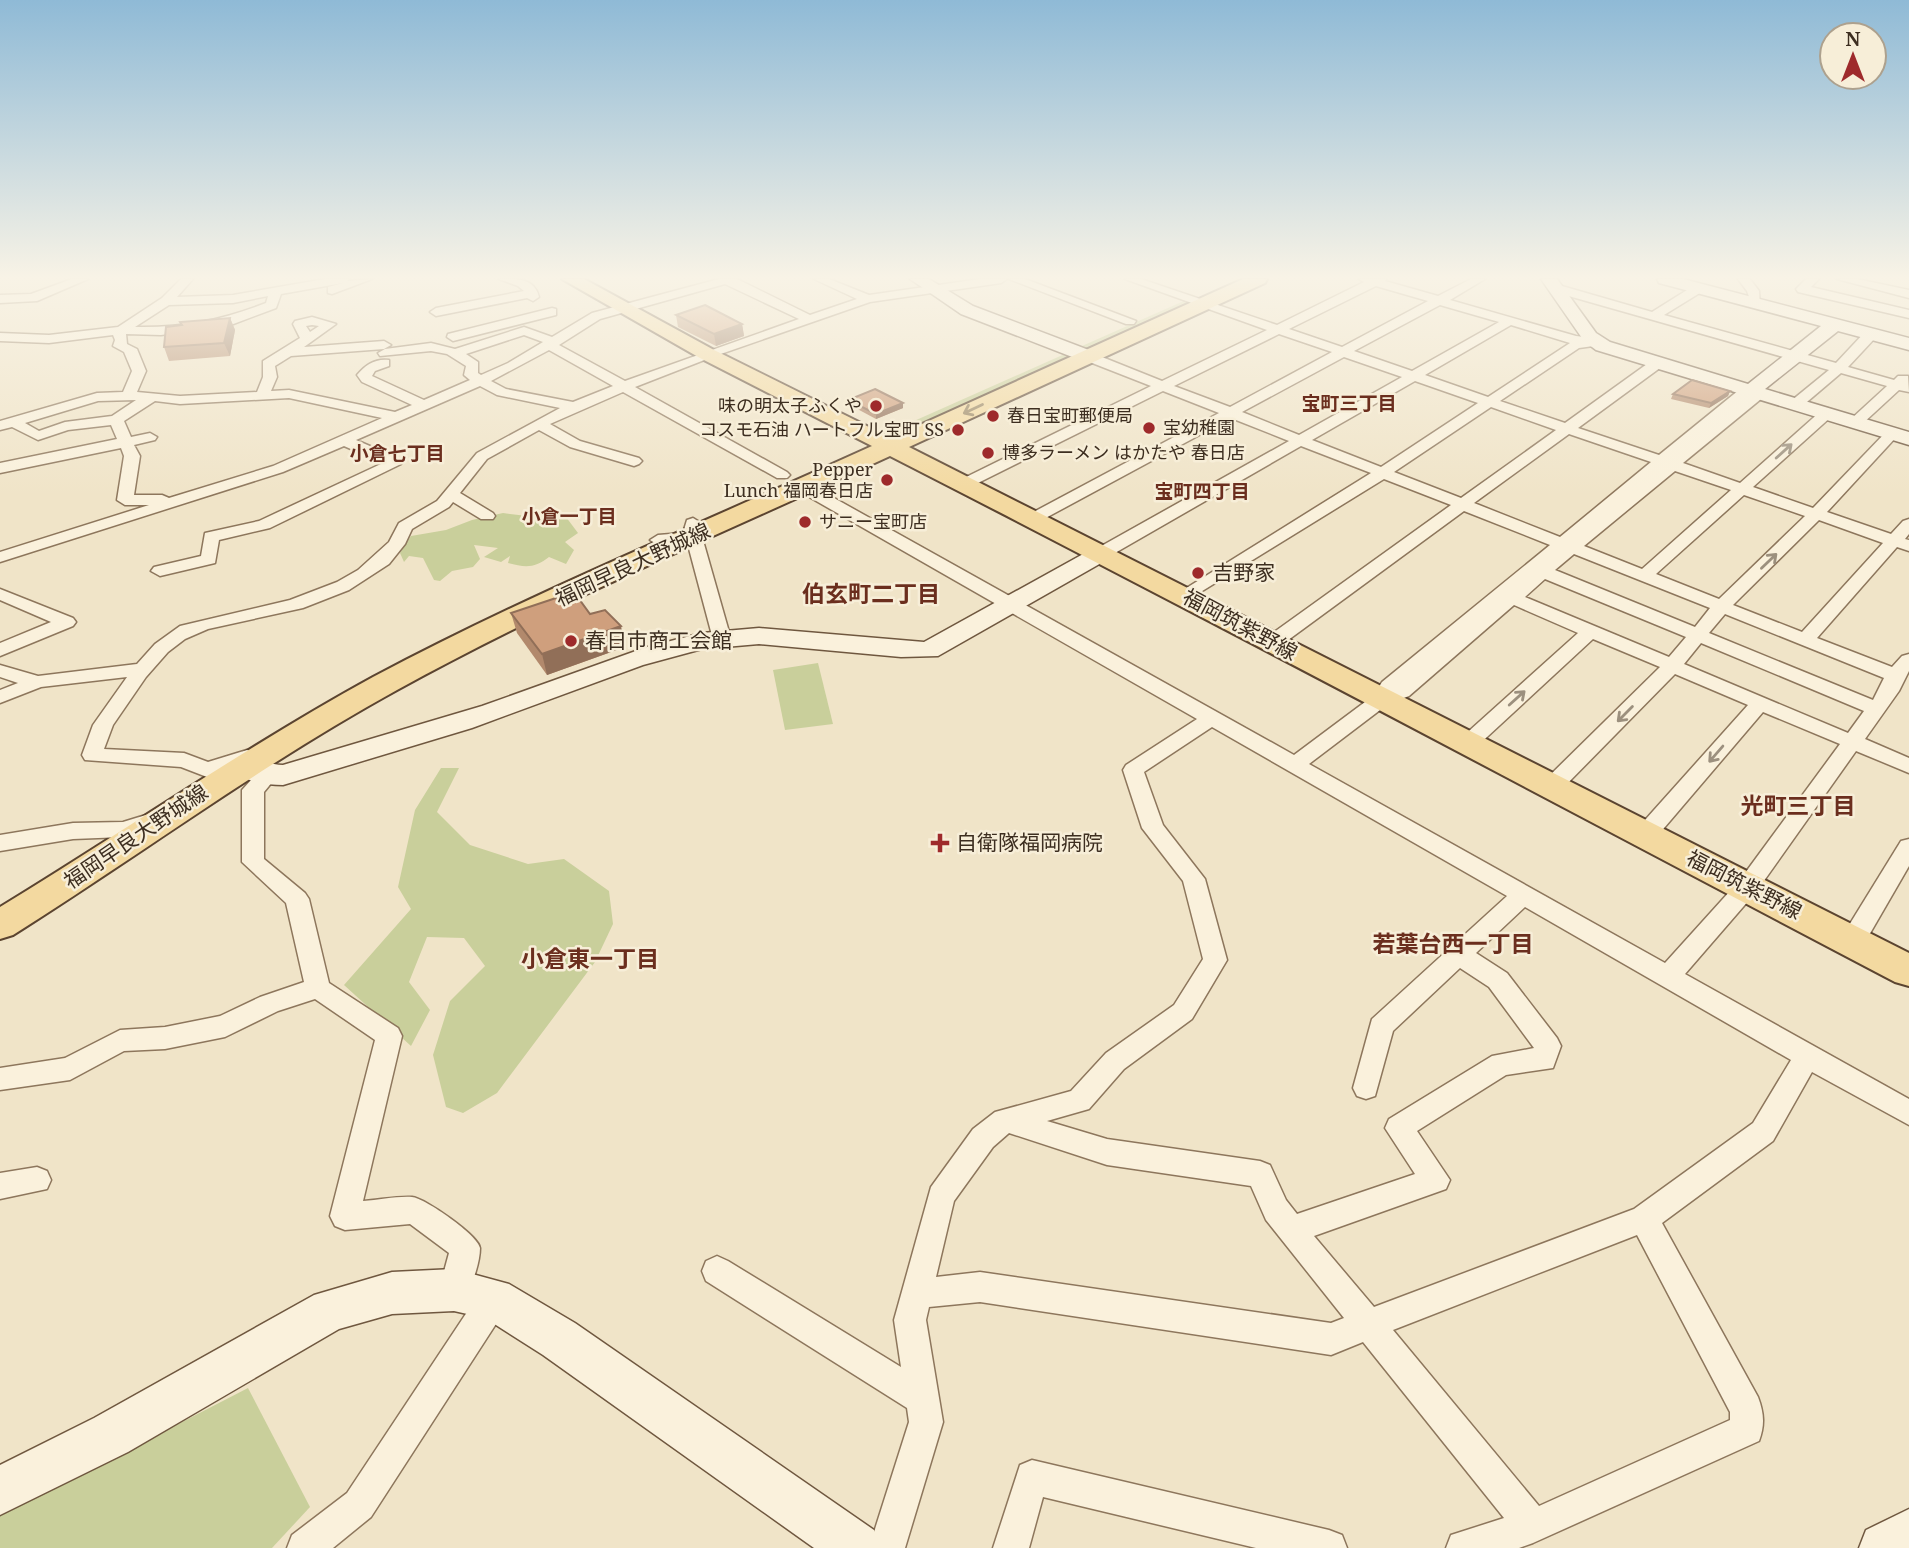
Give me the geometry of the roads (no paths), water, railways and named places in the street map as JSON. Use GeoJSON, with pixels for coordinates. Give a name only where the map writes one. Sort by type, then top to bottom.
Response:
{"type":"FeatureCollection","features":[{"type":"Feature","properties":{"kind":"main road","name":"福岡筑紫野線"},"geometry":{"type":"LineString","coordinates":[[700,351],[1034,518],[1909,971]]}},
{"type":"Feature","properties":{"kind":"main road","name":"福岡早良大野城線"},"geometry":{"type":"LineString","coordinates":[[0,925],[94,867],[177,810],[436,657],[692,530],[748,490],[793,481],[878,442],[1060,351]]}},
{"type":"Feature","properties":{"kind":"main road","name":"福岡早良大野城線"},"geometry":{"type":"LineString","coordinates":[[878,442],[1096,351]]}},
{"type":"Feature","properties":{"kind":"main road","name":"福岡早良大野城線"},"geometry":{"type":"LineString","coordinates":[[0,902],[207,770],[330,698],[418,651],[658,540],[692,530]]}},
{"type":"Feature","properties":{"kind":"street"},"geometry":{"type":"LineString","coordinates":[[128,396],[139,371],[131,351]]}},
{"type":"Feature","properties":{"kind":"street"},"geometry":{"type":"LineString","coordinates":[[263,394],[270,377],[268,365],[289,352],[385,354],[403,351]]}},
{"type":"Feature","properties":{"kind":"street"},"geometry":{"type":"LineString","coordinates":[[0,557],[278,470],[481,380],[539,351]]}},
{"type":"Feature","properties":{"kind":"street"},"geometry":{"type":"LineString","coordinates":[[565,351],[625,388],[1909,1113]]}},
{"type":"Feature","properties":{"kind":"street"},"geometry":{"type":"LineString","coordinates":[[718,351],[574,406],[499,444],[482,457],[443,504],[405,526],[401,540],[375,568],[313,599],[256,615],[197,626],[177,635],[141,669],[96,736],[92,755],[184,760],[207,770],[261,762],[283,775],[438,731],[703,640],[783,636],[897,650],[929,650],[1301,442],[1457,351]]}},
{"type":"Feature","properties":{"kind":"street"},"geometry":{"type":"LineString","coordinates":[[1075,351],[1898,676],[1909,699]]}},
{"type":"Feature","properties":{"kind":"street"},"geometry":{"type":"LineString","coordinates":[[964,484],[1234,351]]}},
{"type":"Feature","properties":{"kind":"street"},"geometry":{"type":"LineString","coordinates":[[1186,596],[1382,473],[1566,351]]}},
{"type":"Feature","properties":{"kind":"street"},"geometry":{"type":"LineString","coordinates":[[1625,351],[1901,436]]}},
{"type":"Feature","properties":{"kind":"street"},"geometry":{"type":"LineString","coordinates":[[1781,351],[1903,386]]}},
{"type":"Feature","properties":{"kind":"street"},"geometry":{"type":"LineString","coordinates":[[1752,390],[1800,351]]}},
{"type":"Feature","properties":{"kind":"street"},"geometry":{"type":"LineString","coordinates":[[1796,404],[1855,351]]}},
{"type":"Feature","properties":{"kind":"street"},"geometry":{"type":"LineString","coordinates":[[458,352],[474,365],[471,375],[502,393],[574,406]]}},
{"type":"Feature","properties":{"kind":"street"},"geometry":{"type":"LineString","coordinates":[[1034,518],[1345,352],[1902,543]]}},
{"type":"Feature","properties":{"kind":"street"},"geometry":{"type":"LineString","coordinates":[[385,354],[364,375],[366,379],[424,405]]}},
{"type":"Feature","properties":{"kind":"street"},"geometry":{"type":"LineString","coordinates":[[1273,642],[1659,362]]}},
{"type":"Feature","properties":{"kind":"street"},"geometry":{"type":"LineString","coordinates":[[1856,422],[1903,386],[1909,373]]}},
{"type":"Feature","properties":{"kind":"street"},"geometry":{"type":"LineString","coordinates":[[1294,765],[1381,700],[1402,692],[1566,546],[1666,463],[1756,396],[1752,390]]}},
{"type":"Feature","properties":{"kind":"street"},"geometry":{"type":"LineString","coordinates":[[7,424],[97,397],[128,396],[180,400],[289,394],[397,417]]}},
{"type":"Feature","properties":{"kind":"street"},"geometry":{"type":"LineString","coordinates":[[7,424],[38,436],[65,426],[116,420],[153,396]]}},
{"type":"Feature","properties":{"kind":"street"},"geometry":{"type":"LineString","coordinates":[[1644,576],[1827,413]]}},
{"type":"Feature","properties":{"kind":"street"},"geometry":{"type":"LineString","coordinates":[[116,420],[132,456],[125,500],[185,500]]}},
{"type":"Feature","properties":{"kind":"street"},"geometry":{"type":"LineString","coordinates":[[541,425],[575,444],[634,461]]}},
{"type":"Feature","properties":{"kind":"street"},"geometry":{"type":"LineString","coordinates":[[1551,788],[1673,665],[1721,607],[1901,436]]}},
{"type":"Feature","properties":{"kind":"street"},"geometry":{"type":"LineString","coordinates":[[0,468],[150,437]]}},
{"type":"Feature","properties":{"kind":"street"},"geometry":{"type":"LineString","coordinates":[[160,571],[209,559],[211,537],[264,525],[393,464],[390,460],[343,440]]}},
{"type":"Feature","properties":{"kind":"street"},"geometry":{"type":"LineString","coordinates":[[562,454],[575,444]]}},
{"type":"Feature","properties":{"kind":"street"},"geometry":{"type":"LineString","coordinates":[[450,493],[487,516]]}},
{"type":"Feature","properties":{"kind":"street"},"geometry":{"type":"LineString","coordinates":[[1805,640],[1902,543],[1909,524]]}},
{"type":"Feature","properties":{"kind":"street"},"geometry":{"type":"LineString","coordinates":[[692,530],[722,639]]}},
{"type":"Feature","properties":{"kind":"street"},"geometry":{"type":"LineString","coordinates":[[1508,595],[1544,572],[1566,546]]}},
{"type":"Feature","properties":{"kind":"street"},"geometry":{"type":"LineString","coordinates":[[1544,572],[1875,708]]}},
{"type":"Feature","properties":{"kind":"street"},"geometry":{"type":"LineString","coordinates":[[0,594],[67,622],[0,650]]}},
{"type":"Feature","properties":{"kind":"street"},"geometry":{"type":"LineString","coordinates":[[1508,595],[1909,766]]}},
{"type":"Feature","properties":{"kind":"street"},"geometry":{"type":"LineString","coordinates":[[1467,744],[1591,631]]}},
{"type":"Feature","properties":{"kind":"street"},"geometry":{"type":"LineString","coordinates":[[0,697],[37,682],[141,669]]}},
{"type":"Feature","properties":{"kind":"street"},"geometry":{"type":"LineString","coordinates":[[0,671],[37,682]]}},
{"type":"Feature","properties":{"kind":"street"},"geometry":{"type":"LineString","coordinates":[[1667,978],[1748,886],[1898,676]]}},
{"type":"Feature","properties":{"kind":"street"},"geometry":{"type":"LineString","coordinates":[[1645,835],[1761,702]]}},
{"type":"Feature","properties":{"kind":"street"},"geometry":{"type":"LineString","coordinates":[[887,1548],[926,1422],[910,1320],[941,1196],[983,1138],[1005,1120],[1079,1101],[1115,1061],[1183,1012],[1215,960],[1194,878],[1153,828],[1133,771],[1212,718]]}},
{"type":"Feature","properties":{"kind":"street"},"geometry":{"type":"LineString","coordinates":[[261,762],[253,790],[253,862],[297,898],[317,988],[389,1035],[345,1216],[414,1210],[465,1247],[474,1294],[359,1504],[304,1548]]}},
{"type":"Feature","properties":{"kind":"street"},"geometry":{"type":"LineString","coordinates":[[0,842],[86,830],[110,832],[130,829],[177,810]]}},
{"type":"Feature","properties":{"kind":"street"},"geometry":{"type":"LineString","coordinates":[[1852,942],[1909,847]]}},
{"type":"Feature","properties":{"kind":"street"},"geometry":{"type":"LineString","coordinates":[[1366,1088],[1381,1026],[1457,953],[1523,895]]}},
{"type":"Feature","properties":{"kind":"street"},"geometry":{"type":"LineString","coordinates":[[1291,1230],[1436,1180],[1399,1128],[1501,1064],[1544,1060],[1548,1046],[1498,979],[1457,953]]}},
{"type":"Feature","properties":{"kind":"street"},"geometry":{"type":"LineString","coordinates":[[0,1079],[70,1069],[120,1041],[165,1038],[225,1026],[270,1004],[317,988]]}},
{"type":"Feature","properties":{"kind":"street"},"geometry":{"type":"LineString","coordinates":[[915,1294],[980,1287],[1331,1339],[1644,1219],[1763,1132],[1808,1055]]}},
{"type":"Feature","properties":{"kind":"street"},"geometry":{"type":"LineString","coordinates":[[1005,1120],[1107,1152],[1260,1174],[1276,1210],[1291,1230],[1533,1526]]}},
{"type":"Feature","properties":{"kind":"street"},"geometry":{"type":"LineString","coordinates":[[0,1186],[37,1180]]}},
{"type":"Feature","properties":{"kind":"street"},"geometry":{"type":"LineString","coordinates":[[1464,1548],[1533,1526],[1746,1429],[1746,1409],[1644,1219]]}},
{"type":"Feature","properties":{"kind":"street"},"geometry":{"type":"LineString","coordinates":[[717,1271],[921,1398]]}},
{"type":"Feature","properties":{"kind":"street"},"geometry":{"type":"LineString","coordinates":[[0,1491],[111,1435],[330,1310],[391,1293],[474,1294],[559,1339],[856,1548]]}},
{"type":"Feature","properties":{"kind":"street"},"geometry":{"type":"LineString","coordinates":[[1011,1548],[1032,1477],[1329,1548]]}},
{"type":"Feature","properties":{"kind":"street"},"geometry":{"type":"LineString","coordinates":[[1884,1548],[1909,1534]]}},
{"type":"Feature","properties":{"kind":"place","name":"味の明太子ふくや"},"geometry":{"type":"Point","coordinates":[876,406]}},
{"type":"Feature","properties":{"kind":"place","name":"春日宝町郵便局"},"geometry":{"type":"Point","coordinates":[993,416]}},
{"type":"Feature","properties":{"kind":"place","name":"宝幼稚園"},"geometry":{"type":"Point","coordinates":[1149,428]}},
{"type":"Feature","properties":{"kind":"place","name":"コスモ石油 ハートフル宝町 SS"},"geometry":{"type":"Point","coordinates":[958,430]}},
{"type":"Feature","properties":{"kind":"place","name":"博多ラーメン はかたや 春日店"},"geometry":{"type":"Point","coordinates":[988,453]}},
{"type":"Feature","properties":{"kind":"place","name":"Pepper Lunch 福岡春日店"},"geometry":{"type":"Point","coordinates":[887,480]}},
{"type":"Feature","properties":{"kind":"place","name":"サニー宝町店"},"geometry":{"type":"Point","coordinates":[805,522]}},
{"type":"Feature","properties":{"kind":"place","name":"吉野家"},"geometry":{"type":"Point","coordinates":[1198,573]}},
{"type":"Feature","properties":{"kind":"place","name":"春日市商工会館"},"geometry":{"type":"Point","coordinates":[571,641]}},
{"type":"Feature","properties":{"kind":"place","name":"自衛隊福岡病院"},"geometry":{"type":"Point","coordinates":[940,843]}},
{"type":"Feature","properties":{"kind":"district","name":"宝町三丁目"},"geometry":{"type":"Point","coordinates":[1349,403]}},
{"type":"Feature","properties":{"kind":"district","name":"小倉七丁目"},"geometry":{"type":"Point","coordinates":[397,453]}},
{"type":"Feature","properties":{"kind":"district","name":"宝町四丁目"},"geometry":{"type":"Point","coordinates":[1202,491]}},
{"type":"Feature","properties":{"kind":"district","name":"小倉一丁目"},"geometry":{"type":"Point","coordinates":[569,516]}},
{"type":"Feature","properties":{"kind":"district","name":"伯玄町二丁目"},"geometry":{"type":"Point","coordinates":[871,594]}},
{"type":"Feature","properties":{"kind":"district","name":"光町三丁目"},"geometry":{"type":"Point","coordinates":[1798,806]}},
{"type":"Feature","properties":{"kind":"district","name":"若葉台西一丁目"},"geometry":{"type":"Point","coordinates":[1453,944]}},
{"type":"Feature","properties":{"kind":"district","name":"小倉東一丁目"},"geometry":{"type":"Point","coordinates":[590,959]}}]}
